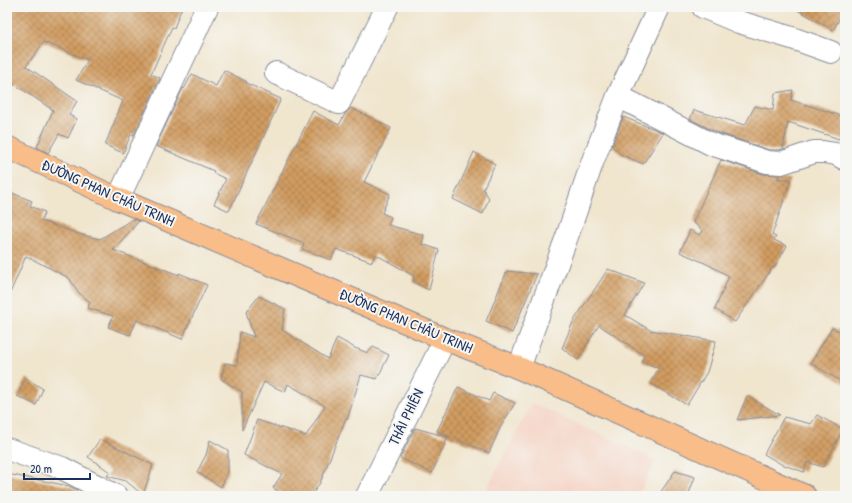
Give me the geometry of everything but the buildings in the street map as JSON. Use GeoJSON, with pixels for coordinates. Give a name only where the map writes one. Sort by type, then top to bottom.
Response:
{"type":"FeatureCollection","features":[{"type":"Feature","properties":{"kind":"main road","name":"ĐƯỜNG PHAN CHÂU TRINH"},"geometry":{"type":"LineString","coordinates":[[7,147],[118,199],[519,368],[805,496]]}},
{"type":"Feature","properties":{"kind":"street"},"geometry":{"type":"LineString","coordinates":[[118,199],[207,7]]}},
{"type":"Feature","properties":{"kind":"street"},"geometry":{"type":"LineString","coordinates":[[276,73],[339,103],[387,7]]}},
{"type":"Feature","properties":{"kind":"street"},"geometry":{"type":"LineString","coordinates":[[519,368],[592,163],[618,96],[659,7]]}},
{"type":"Feature","properties":{"kind":"street"},"geometry":{"type":"LineString","coordinates":[[703,7],[739,22],[792,38],[831,52]]}},
{"type":"Feature","properties":{"kind":"street"},"geometry":{"type":"LineString","coordinates":[[618,96],[711,144],[767,162],[781,163],[814,152],[836,154],[845,159]]}},
{"type":"Feature","properties":{"kind":"street","name":"THÁI PHIÊN"},"geometry":{"type":"LineString","coordinates":[[367,496],[445,338]]}},
{"type":"Feature","properties":{"kind":"street"},"geometry":{"type":"LineString","coordinates":[[7,449],[62,468],[116,496]]}},
{"type":"Feature","properties":{"kind":"shaded area"},"geometry":{"type":"Polygon","coordinates":[[[532,403],[656,460],[638,496],[483,496],[532,403]]]}}]}
